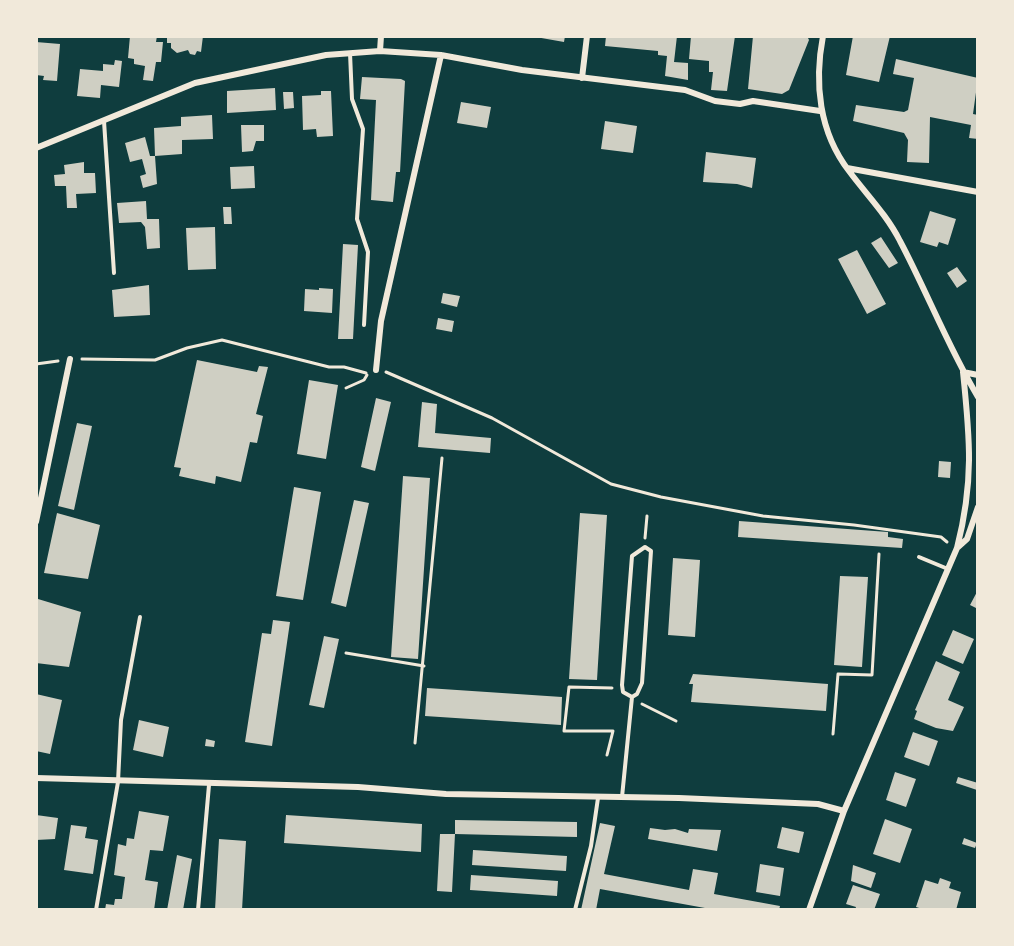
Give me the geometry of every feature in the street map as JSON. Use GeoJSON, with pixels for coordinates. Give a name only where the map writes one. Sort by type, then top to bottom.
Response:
{"type":"FeatureCollection","features":[{"type":"Feature","properties":{"kind":"street"},"geometry":{"type":"LineString","coordinates":[[380,51],[381,36]]}},
{"type":"Feature","properties":{"kind":"street"},"geometry":{"type":"LineString","coordinates":[[582,78],[587,36]]}},
{"type":"Feature","properties":{"kind":"street"},"geometry":{"type":"LineString","coordinates":[[823,36],[818,79],[820,111],[833,145],[899,239],[963,372],[978,397]]}},
{"type":"Feature","properties":{"kind":"street"},"geometry":{"type":"LineString","coordinates":[[36,148],[195,83],[326,55],[380,51],[441,55],[582,78],[686,90],[716,101],[740,104],[753,101],[820,111]]}},
{"type":"Feature","properties":{"kind":"street"},"geometry":{"type":"LineString","coordinates":[[376,370],[381,321],[441,55]]}},
{"type":"Feature","properties":{"kind":"street"},"geometry":{"type":"LineString","coordinates":[[847,168],[978,192]]}},
{"type":"Feature","properties":{"kind":"street"},"geometry":{"type":"LineString","coordinates":[[36,522],[70,359]]}},
{"type":"Feature","properties":{"kind":"street"},"geometry":{"type":"LineString","coordinates":[[963,372],[978,375]]}},
{"type":"Feature","properties":{"kind":"street"},"geometry":{"type":"LineString","coordinates":[[809,910],[844,811],[957,548],[967,510],[971,465],[963,372]]}},
{"type":"Feature","properties":{"kind":"street"},"geometry":{"type":"LineString","coordinates":[[957,548],[967,538],[978,507]]}},
{"type":"Feature","properties":{"kind":"street"},"geometry":{"type":"LineString","coordinates":[[36,778],[358,788],[446,794],[818,804],[844,811]]}},
{"type":"Feature","properties":{"kind":"lane"},"geometry":{"type":"LineString","coordinates":[[350,53],[352,99],[363,129],[357,219],[368,252],[363,325]]}},
{"type":"Feature","properties":{"kind":"lane"},"geometry":{"type":"LineString","coordinates":[[104,121],[114,273]]}},
{"type":"Feature","properties":{"kind":"lane"},"geometry":{"type":"LineString","coordinates":[[645,547],[651,550],[642,683],[637,694],[632,697],[623,692],[623,688],[632,556],[645,547]]}},
{"type":"Feature","properties":{"kind":"lane"},"geometry":{"type":"LineString","coordinates":[[919,557],[948,569]]}},
{"type":"Feature","properties":{"kind":"lane"},"geometry":{"type":"LineString","coordinates":[[96,910],[118,782],[121,720],[140,617]]}},
{"type":"Feature","properties":{"kind":"lane"},"geometry":{"type":"LineString","coordinates":[[622,798],[632,697]]}},
{"type":"Feature","properties":{"kind":"lane"},"geometry":{"type":"LineString","coordinates":[[198,910],[209,785]]}},
{"type":"Feature","properties":{"kind":"lane"},"geometry":{"type":"LineString","coordinates":[[575,910],[591,846],[598,798]]}},
{"type":"Feature","properties":{"kind":"path"},"geometry":{"type":"LineString","coordinates":[[36,364],[70,359],[155,360],[187,348],[222,340],[329,367],[344,367],[368,373],[364,380],[346,388]]}},
{"type":"Feature","properties":{"kind":"path"},"geometry":{"type":"LineString","coordinates":[[376,370],[394,374],[492,418],[610,484],[660,497],[763,516],[941,537],[957,548]]}},
{"type":"Feature","properties":{"kind":"path"},"geometry":{"type":"LineString","coordinates":[[415,743],[442,458]]}},
{"type":"Feature","properties":{"kind":"path"},"geometry":{"type":"LineString","coordinates":[[645,547],[647,516]]}},
{"type":"Feature","properties":{"kind":"path"},"geometry":{"type":"LineString","coordinates":[[833,734],[838,674],[872,675],[879,554]]}},
{"type":"Feature","properties":{"kind":"path"},"geometry":{"type":"LineString","coordinates":[[346,653],[424,666]]}},
{"type":"Feature","properties":{"kind":"path"},"geometry":{"type":"LineString","coordinates":[[607,755],[613,731],[564,731],[570,687],[623,688]]}},
{"type":"Feature","properties":{"kind":"path"},"geometry":{"type":"LineString","coordinates":[[632,704],[645,704],[676,721]]}},
{"type":"Feature","properties":{"kind":"building"},"geometry":{"type":"Polygon","coordinates":[[[130,36],[157,36],[156,42],[163,42],[161,62],[156,62],[153,81],[143,80],[145,66],[134,64],[134,59],[128,58],[130,36]]]}},
{"type":"Feature","properties":{"kind":"building"},"geometry":{"type":"Polygon","coordinates":[[[203,36],[201,52],[197,51],[195,55],[190,54],[188,50],[177,53],[171,48],[171,43],[167,43],[167,37],[203,36]]]}},
{"type":"Feature","properties":{"kind":"building"},"geometry":{"type":"Polygon","coordinates":[[[530,36],[565,36],[564,42],[530,36]]]}},
{"type":"Feature","properties":{"kind":"building"},"geometry":{"type":"Polygon","coordinates":[[[606,36],[677,36],[674,62],[688,63],[688,80],[665,76],[667,56],[658,55],[658,51],[605,46],[606,36]]]}},
{"type":"Feature","properties":{"kind":"building"},"geometry":{"type":"Polygon","coordinates":[[[691,36],[735,36],[727,91],[711,90],[713,72],[709,72],[709,61],[689,59],[691,36]]]}},
{"type":"Feature","properties":{"kind":"building"},"geometry":{"type":"Polygon","coordinates":[[[753,36],[807,36],[809,40],[789,90],[782,94],[748,89],[753,36]]]}},
{"type":"Feature","properties":{"kind":"building"},"geometry":{"type":"Polygon","coordinates":[[[853,36],[890,36],[879,82],[846,75],[853,36]]]}},
{"type":"Feature","properties":{"kind":"building"},"geometry":{"type":"Polygon","coordinates":[[[36,42],[60,44],[57,81],[43,80],[44,76],[36,75],[36,42]]]}},
{"type":"Feature","properties":{"kind":"building"},"geometry":{"type":"Polygon","coordinates":[[[896,59],[978,78],[973,114],[978,115],[978,139],[969,138],[971,125],[930,117],[929,163],[907,162],[908,140],[904,133],[853,121],[856,105],[904,112],[908,110],[914,78],[893,74],[896,59]]]}},
{"type":"Feature","properties":{"kind":"building"},"geometry":{"type":"Polygon","coordinates":[[[115,60],[122,61],[119,87],[101,85],[100,98],[77,96],[80,69],[103,71],[103,64],[114,65],[115,60]]]}},
{"type":"Feature","properties":{"kind":"building"},"geometry":{"type":"Polygon","coordinates":[[[362,77],[405,81],[400,172],[396,172],[393,202],[371,200],[376,100],[360,99],[362,77]]]}},
{"type":"Feature","properties":{"kind":"building"},"geometry":{"type":"Polygon","coordinates":[[[275,88],[276,110],[227,113],[227,91],[275,88]]]}},
{"type":"Feature","properties":{"kind":"building"},"geometry":{"type":"Polygon","coordinates":[[[321,91],[331,91],[333,136],[317,137],[316,129],[303,130],[302,96],[321,95],[321,91]]]}},
{"type":"Feature","properties":{"kind":"building"},"geometry":{"type":"Polygon","coordinates":[[[283,92],[293,92],[294,108],[284,109],[283,92]]]}},
{"type":"Feature","properties":{"kind":"building"},"geometry":{"type":"Polygon","coordinates":[[[461,102],[491,107],[487,128],[457,123],[461,102]]]}},
{"type":"Feature","properties":{"kind":"building"},"geometry":{"type":"Polygon","coordinates":[[[212,115],[213,139],[182,140],[182,154],[155,156],[154,128],[181,126],[181,117],[212,115]]]}},
{"type":"Feature","properties":{"kind":"building"},"geometry":{"type":"Polygon","coordinates":[[[605,121],[637,126],[633,153],[601,149],[605,121]]]}},
{"type":"Feature","properties":{"kind":"building"},"geometry":{"type":"Polygon","coordinates":[[[241,125],[264,125],[264,141],[256,141],[253,151],[242,152],[241,125]]]}},
{"type":"Feature","properties":{"kind":"building"},"geometry":{"type":"Polygon","coordinates":[[[145,137],[150,156],[155,156],[157,184],[143,188],[140,176],[146,174],[142,159],[130,162],[125,143],[145,137]]]}},
{"type":"Feature","properties":{"kind":"building"},"geometry":{"type":"Polygon","coordinates":[[[706,152],[756,158],[752,188],[737,184],[703,182],[706,152]]]}},
{"type":"Feature","properties":{"kind":"building"},"geometry":{"type":"Polygon","coordinates":[[[84,162],[84,173],[95,173],[96,193],[76,194],[77,208],[67,208],[66,186],[55,186],[54,175],[65,174],[64,165],[84,162]]]}},
{"type":"Feature","properties":{"kind":"building"},"geometry":{"type":"Polygon","coordinates":[[[254,166],[255,188],[231,189],[230,167],[254,166]]]}},
{"type":"Feature","properties":{"kind":"building"},"geometry":{"type":"Polygon","coordinates":[[[146,201],[147,219],[159,219],[160,248],[147,249],[145,227],[141,222],[119,223],[117,203],[146,201]]]}},
{"type":"Feature","properties":{"kind":"building"},"geometry":{"type":"Polygon","coordinates":[[[223,207],[231,207],[232,224],[224,224],[223,207]]]}},
{"type":"Feature","properties":{"kind":"building"},"geometry":{"type":"Polygon","coordinates":[[[930,211],[956,219],[948,245],[939,242],[937,247],[920,242],[930,211]]]}},
{"type":"Feature","properties":{"kind":"building"},"geometry":{"type":"Polygon","coordinates":[[[215,227],[216,269],[188,270],[186,228],[215,227]]]}},
{"type":"Feature","properties":{"kind":"building"},"geometry":{"type":"Polygon","coordinates":[[[881,237],[898,263],[889,268],[871,243],[881,237]]]}},
{"type":"Feature","properties":{"kind":"building"},"geometry":{"type":"Polygon","coordinates":[[[343,244],[358,245],[353,339],[338,339],[343,244]]]}},
{"type":"Feature","properties":{"kind":"building"},"geometry":{"type":"Polygon","coordinates":[[[857,250],[886,304],[867,314],[838,259],[857,250]]]}},
{"type":"Feature","properties":{"kind":"building"},"geometry":{"type":"Polygon","coordinates":[[[957,267],[967,281],[957,288],[947,273],[957,267]]]}},
{"type":"Feature","properties":{"kind":"building"},"geometry":{"type":"Polygon","coordinates":[[[149,285],[150,315],[114,317],[112,290],[149,285]]]}},
{"type":"Feature","properties":{"kind":"building"},"geometry":{"type":"Polygon","coordinates":[[[319,288],[333,289],[332,313],[304,311],[305,289],[319,290],[319,288]]]}},
{"type":"Feature","properties":{"kind":"building"},"geometry":{"type":"Polygon","coordinates":[[[443,293],[460,296],[457,307],[441,303],[443,293]]]}},
{"type":"Feature","properties":{"kind":"building"},"geometry":{"type":"Polygon","coordinates":[[[438,318],[454,321],[452,332],[436,329],[438,318]]]}},
{"type":"Feature","properties":{"kind":"building"},"geometry":{"type":"Polygon","coordinates":[[[197,360],[257,372],[259,366],[268,367],[256,414],[263,416],[257,443],[250,442],[241,482],[216,476],[215,484],[179,476],[181,468],[174,467],[197,360]]]}},
{"type":"Feature","properties":{"kind":"building"},"geometry":{"type":"Polygon","coordinates":[[[309,380],[338,385],[326,459],[297,454],[309,380]]]}},
{"type":"Feature","properties":{"kind":"building"},"geometry":{"type":"Polygon","coordinates":[[[376,398],[391,402],[375,471],[361,467],[376,398]]]}},
{"type":"Feature","properties":{"kind":"building"},"geometry":{"type":"Polygon","coordinates":[[[422,402],[437,404],[435,433],[491,438],[490,453],[418,447],[422,402]]]}},
{"type":"Feature","properties":{"kind":"building"},"geometry":{"type":"Polygon","coordinates":[[[77,423],[92,426],[74,510],[58,506],[77,423]]]}},
{"type":"Feature","properties":{"kind":"building"},"geometry":{"type":"Polygon","coordinates":[[[939,461],[951,462],[950,478],[938,477],[939,461]]]}},
{"type":"Feature","properties":{"kind":"building"},"geometry":{"type":"Polygon","coordinates":[[[403,476],[430,478],[418,659],[391,657],[403,476]]]}},
{"type":"Feature","properties":{"kind":"building"},"geometry":{"type":"Polygon","coordinates":[[[294,487],[321,492],[303,600],[276,596],[294,487]]]}},
{"type":"Feature","properties":{"kind":"building"},"geometry":{"type":"Polygon","coordinates":[[[354,500],[369,503],[346,607],[331,603],[354,500]]]}},
{"type":"Feature","properties":{"kind":"building"},"geometry":{"type":"Polygon","coordinates":[[[57,513],[100,525],[88,579],[44,573],[57,513]]]}},
{"type":"Feature","properties":{"kind":"building"},"geometry":{"type":"Polygon","coordinates":[[[580,513],[607,515],[597,680],[569,679],[580,513]]]}},
{"type":"Feature","properties":{"kind":"building"},"geometry":{"type":"Polygon","coordinates":[[[739,521],[888,532],[888,537],[903,539],[902,548],[738,537],[739,521]]]}},
{"type":"Feature","properties":{"kind":"building"},"geometry":{"type":"Polygon","coordinates":[[[673,558],[700,560],[695,637],[668,635],[673,558]]]}},
{"type":"Feature","properties":{"kind":"building"},"geometry":{"type":"Polygon","coordinates":[[[840,576],[868,577],[862,667],[834,665],[840,576]]]}},
{"type":"Feature","properties":{"kind":"building"},"geometry":{"type":"Polygon","coordinates":[[[978,590],[978,609],[970,605],[978,590]]]}},
{"type":"Feature","properties":{"kind":"building"},"geometry":{"type":"Polygon","coordinates":[[[38,599],[81,612],[69,667],[36,663],[38,599]]]}},
{"type":"Feature","properties":{"kind":"building"},"geometry":{"type":"Polygon","coordinates":[[[273,620],[290,622],[272,746],[245,742],[262,633],[271,634],[273,620]]]}},
{"type":"Feature","properties":{"kind":"building"},"geometry":{"type":"Polygon","coordinates":[[[953,630],[974,639],[963,664],[942,655],[953,630]]]}},
{"type":"Feature","properties":{"kind":"building"},"geometry":{"type":"Polygon","coordinates":[[[324,636],[339,639],[324,708],[309,705],[324,636]]]}},
{"type":"Feature","properties":{"kind":"building"},"geometry":{"type":"Polygon","coordinates":[[[936,661],[960,672],[948,700],[964,707],[953,731],[936,728],[914,719],[917,711],[915,710],[936,661]]]}},
{"type":"Feature","properties":{"kind":"building"},"geometry":{"type":"Polygon","coordinates":[[[693,674],[828,684],[826,711],[691,702],[693,684],[689,684],[693,674]]]}},
{"type":"Feature","properties":{"kind":"building"},"geometry":{"type":"Polygon","coordinates":[[[427,688],[562,697],[561,725],[425,716],[427,688]]]}},
{"type":"Feature","properties":{"kind":"building"},"geometry":{"type":"Polygon","coordinates":[[[36,694],[62,700],[50,754],[36,751],[36,694]]]}},
{"type":"Feature","properties":{"kind":"building"},"geometry":{"type":"Polygon","coordinates":[[[139,720],[169,727],[163,757],[133,750],[139,720]]]}},
{"type":"Feature","properties":{"kind":"building"},"geometry":{"type":"Polygon","coordinates":[[[913,732],[938,741],[929,766],[904,757],[913,732]]]}},
{"type":"Feature","properties":{"kind":"building"},"geometry":{"type":"Polygon","coordinates":[[[206,739],[215,741],[214,747],[205,746],[206,739]]]}},
{"type":"Feature","properties":{"kind":"building"},"geometry":{"type":"Polygon","coordinates":[[[895,772],[916,779],[906,807],[886,800],[895,772]]]}},
{"type":"Feature","properties":{"kind":"building"},"geometry":{"type":"Polygon","coordinates":[[[958,777],[978,783],[977,790],[956,783],[958,777]]]}},
{"type":"Feature","properties":{"kind":"building"},"geometry":{"type":"Polygon","coordinates":[[[139,811],[169,816],[163,851],[150,850],[145,880],[158,882],[154,910],[105,910],[106,904],[114,905],[115,899],[122,899],[125,877],[114,875],[118,844],[126,846],[127,838],[134,839],[139,811]]]}},
{"type":"Feature","properties":{"kind":"building"},"geometry":{"type":"Polygon","coordinates":[[[36,815],[58,818],[55,839],[36,840],[36,815]]]}},
{"type":"Feature","properties":{"kind":"building"},"geometry":{"type":"Polygon","coordinates":[[[286,815],[422,824],[421,852],[284,843],[286,815]]]}},
{"type":"Feature","properties":{"kind":"building"},"geometry":{"type":"Polygon","coordinates":[[[885,819],[912,829],[900,863],[873,854],[885,819]]]}},
{"type":"Feature","properties":{"kind":"building"},"geometry":{"type":"Polygon","coordinates":[[[455,820],[577,822],[577,837],[455,834],[455,820]]]}},
{"type":"Feature","properties":{"kind":"building"},"geometry":{"type":"Polygon","coordinates":[[[600,823],[615,826],[604,874],[689,890],[693,869],[718,873],[714,894],[780,906],[779,910],[716,910],[600,889],[596,910],[581,910],[600,823]]]}},
{"type":"Feature","properties":{"kind":"building"},"geometry":{"type":"Polygon","coordinates":[[[71,825],[87,827],[85,838],[98,840],[93,874],[64,870],[71,825]]]}},
{"type":"Feature","properties":{"kind":"building"},"geometry":{"type":"Polygon","coordinates":[[[782,827],[804,832],[799,853],[777,848],[782,827]]]}},
{"type":"Feature","properties":{"kind":"building"},"geometry":{"type":"Polygon","coordinates":[[[650,828],[675,829],[688,833],[689,829],[721,830],[717,851],[648,839],[650,828]]]}},
{"type":"Feature","properties":{"kind":"building"},"geometry":{"type":"Polygon","coordinates":[[[440,834],[455,834],[452,892],[437,891],[440,834]]]}},
{"type":"Feature","properties":{"kind":"building"},"geometry":{"type":"Polygon","coordinates":[[[964,838],[977,843],[975,848],[962,844],[964,838]]]}},
{"type":"Feature","properties":{"kind":"building"},"geometry":{"type":"Polygon","coordinates":[[[219,839],[246,841],[242,910],[215,910],[219,839]]]}},
{"type":"Feature","properties":{"kind":"building"},"geometry":{"type":"Polygon","coordinates":[[[473,850],[567,856],[566,871],[472,865],[473,850]]]}},
{"type":"Feature","properties":{"kind":"building"},"geometry":{"type":"Polygon","coordinates":[[[177,855],[192,859],[183,910],[167,910],[177,855]]]}},
{"type":"Feature","properties":{"kind":"building"},"geometry":{"type":"Polygon","coordinates":[[[760,864],[784,868],[780,896],[756,892],[760,864]]]}},
{"type":"Feature","properties":{"kind":"building"},"geometry":{"type":"Polygon","coordinates":[[[853,865],[876,873],[871,888],[851,881],[853,865]]]}},
{"type":"Feature","properties":{"kind":"building"},"geometry":{"type":"Polygon","coordinates":[[[471,875],[558,881],[557,896],[470,890],[471,875]]]}},
{"type":"Feature","properties":{"kind":"building"},"geometry":{"type":"Polygon","coordinates":[[[940,878],[951,882],[949,888],[961,892],[956,910],[926,910],[916,907],[925,880],[938,884],[940,878]]]}},
{"type":"Feature","properties":{"kind":"building"},"geometry":{"type":"Polygon","coordinates":[[[853,885],[880,894],[874,910],[855,910],[856,907],[846,904],[853,885]]]}}]}
